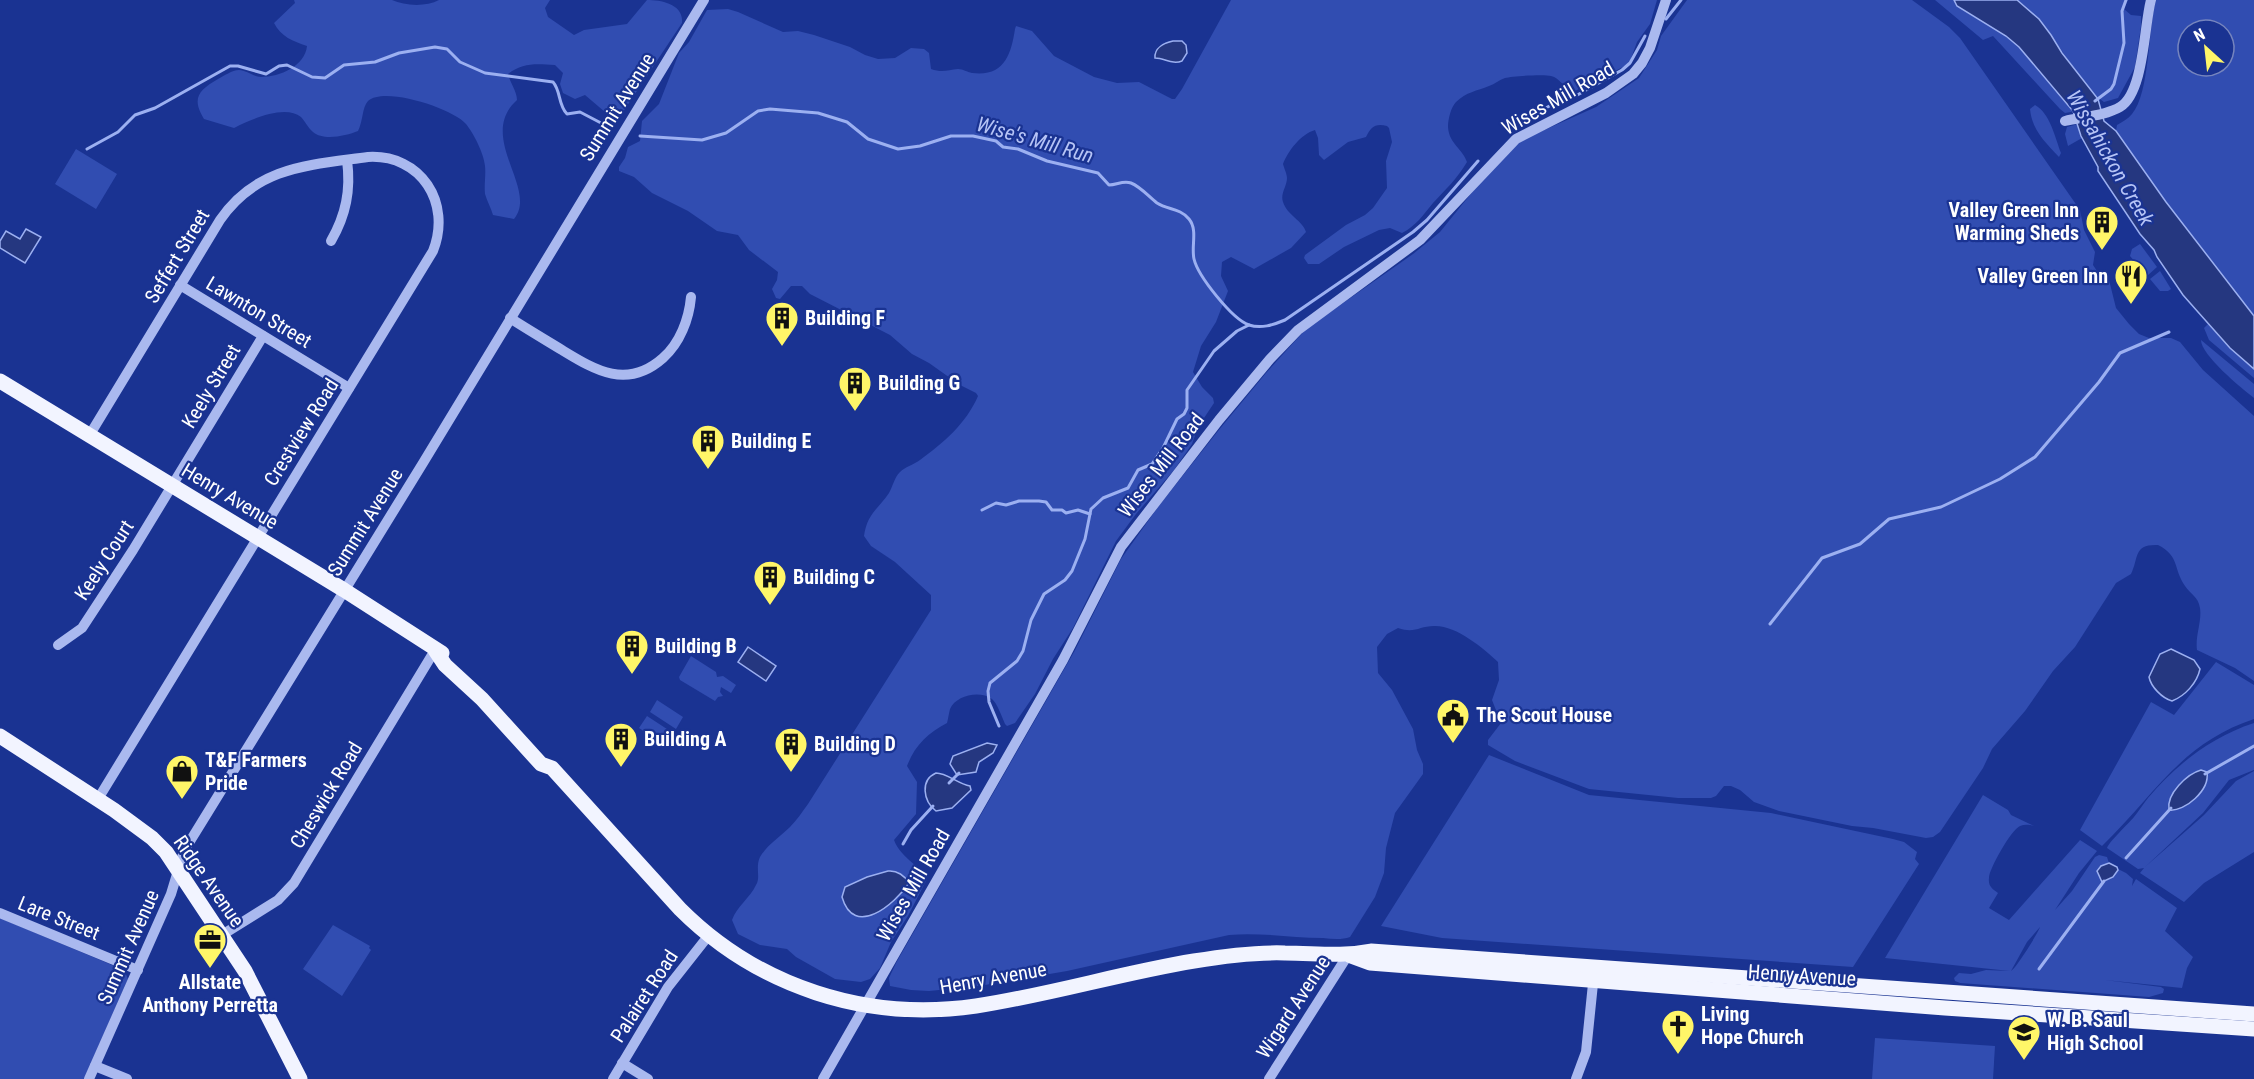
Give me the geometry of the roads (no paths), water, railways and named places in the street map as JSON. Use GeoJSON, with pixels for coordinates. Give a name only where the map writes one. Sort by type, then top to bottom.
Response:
{"type":"FeatureCollection","features":[{"type":"Feature","properties":{"kind":"main road","name":"Henry Avenue"},"geometry":{"type":"LineString","coordinates":[[0,381],[344,590],[435,650],[446,665],[482,699],[541,764],[552,768],[680,909],[709,935],[747,962],[774,977],[828,997],[865,1006],[913,1010],[956,1008],[998,1002],[1160,967],[1222,957],[1270,953],[1348,955],[1370,963],[1594,974],[2254,1014]]}},
{"type":"Feature","properties":{"kind":"main road","name":"Ridge Avenue"},"geometry":{"type":"LineString","coordinates":[[0,736],[98,799],[152,838],[166,852],[251,981],[296,1078]]}},
{"type":"Feature","properties":{"kind":"main road","name":"Henry Avenue"},"geometry":{"type":"LineString","coordinates":[[1594,974],[2254,1029]]}},
{"type":"Feature","properties":{"kind":"street","name":"Summit Avenue"},"geometry":{"type":"LineString","coordinates":[[89,1079],[171,894],[184,851],[703,0]]}},
{"type":"Feature","properties":{"kind":"street","name":"Wises Mill Road"},"geometry":{"type":"LineString","coordinates":[[823,1079],[1063,660],[1121,547],[1228,408],[1298,330],[1420,240],[1516,139],[1606,93],[1633,74],[1646,57],[1666,0]]}},
{"type":"Feature","properties":{"kind":"street"},"geometry":{"type":"LineString","coordinates":[[2065,121],[2113,110],[2125,103],[2140,71],[2151,0]]}},
{"type":"Feature","properties":{"kind":"street","name":"Crestview Road"},"geometry":{"type":"LineString","coordinates":[[98,799],[433,251],[440,217],[435,198],[419,175],[404,164],[381,157],[346,160]]}},
{"type":"Feature","properties":{"kind":"street"},"geometry":{"type":"LineString","coordinates":[[331,241],[347,202],[349,184],[346,160]]}},
{"type":"Feature","properties":{"kind":"street","name":"Seffert Street"},"geometry":{"type":"LineString","coordinates":[[89,436],[224,214],[247,191],[270,176],[289,169],[346,160]]}},
{"type":"Feature","properties":{"kind":"street","name":"Lawnton Street"},"geometry":{"type":"LineString","coordinates":[[180,285],[349,388]]}},
{"type":"Feature","properties":{"kind":"street"},"geometry":{"type":"LineString","coordinates":[[510,318],[593,369],[614,375],[629,374],[652,366],[670,351],[686,323],[691,297]]}},
{"type":"Feature","properties":{"kind":"street","name":"Keely Street"},"geometry":{"type":"LineString","coordinates":[[171,485],[263,336]]}},
{"type":"Feature","properties":{"kind":"street","name":"Keely Court"},"geometry":{"type":"LineString","coordinates":[[58,645],[82,628],[133,550],[171,485]]}},
{"type":"Feature","properties":{"kind":"street","name":"Cheswick Road"},"geometry":{"type":"LineString","coordinates":[[222,935],[272,905],[290,889],[435,650]]}},
{"type":"Feature","properties":{"kind":"street","name":"Lare Street"},"geometry":{"type":"LineString","coordinates":[[0,913],[138,970]]}},
{"type":"Feature","properties":{"kind":"street","name":"Palairet Road"},"geometry":{"type":"LineString","coordinates":[[613,1079],[668,987],[709,935]]}},
{"type":"Feature","properties":{"kind":"street","name":"Wigard Avenue"},"geometry":{"type":"LineString","coordinates":[[1269,1079],[1348,955]]}},
{"type":"Feature","properties":{"kind":"street"},"geometry":{"type":"LineString","coordinates":[[1576,1079],[1586,1053],[1594,974]]}},
{"type":"Feature","properties":{"kind":"street"},"geometry":{"type":"LineString","coordinates":[[622,1063],[648,1079]]}},
{"type":"Feature","properties":{"kind":"street"},"geometry":{"type":"LineString","coordinates":[[95,1066],[127,1079]]}},
{"type":"Feature","properties":{"kind":"water","name":"Wissahickon Creek"},"geometry":{"type":"Polygon","coordinates":[[[1954,0],[2017,0],[2039,19],[2098,99],[2104,121],[2116,131],[2166,202],[2254,316],[2254,369],[2230,348],[2183,295],[2154,250],[2140,234],[2098,171],[2081,136],[2073,111],[2019,47],[2006,36],[1957,6],[1954,0]]]}},
{"type":"Feature","properties":{"kind":"water"},"geometry":{"type":"Polygon","coordinates":[[[1173,41],[1182,41],[1186,45],[1187,53],[1182,61],[1155,58],[1160,46],[1173,41]]]}},
{"type":"Feature","properties":{"kind":"water"},"geometry":{"type":"Polygon","coordinates":[[[26,229],[41,237],[25,263],[0,248],[0,241],[6,231],[20,239],[26,229]]]}},
{"type":"Feature","properties":{"kind":"water"},"geometry":{"type":"Polygon","coordinates":[[[748,647],[776,666],[766,681],[738,662],[748,647]]]}},
{"type":"Feature","properties":{"kind":"water"},"geometry":{"type":"Polygon","coordinates":[[[2171,649],[2194,660],[2200,669],[2190,688],[2172,701],[2158,692],[2149,677],[2160,654],[2171,649]]]}},
{"type":"Feature","properties":{"kind":"water"},"geometry":{"type":"Polygon","coordinates":[[[987,743],[997,745],[993,753],[979,762],[976,772],[957,775],[950,764],[953,756],[987,743]]]}},
{"type":"Feature","properties":{"kind":"water"},"geometry":{"type":"Polygon","coordinates":[[[2201,770],[2207,772],[2207,779],[2201,792],[2189,804],[2169,810],[2174,791],[2195,772],[2201,770]]]}},
{"type":"Feature","properties":{"kind":"water"},"geometry":{"type":"Polygon","coordinates":[[[936,773],[970,786],[971,790],[952,808],[936,811],[928,802],[925,791],[927,780],[936,773]]]}},
{"type":"Feature","properties":{"kind":"water"},"geometry":{"type":"Polygon","coordinates":[[[2109,863],[2118,870],[2113,877],[2102,882],[2097,871],[2101,866],[2109,863]]]}},
{"type":"Feature","properties":{"kind":"water"},"geometry":{"type":"Polygon","coordinates":[[[888,871],[895,871],[909,883],[894,900],[875,914],[865,917],[856,915],[848,909],[842,897],[845,887],[888,871]]]}},
{"type":"Feature","properties":{"kind":"waterway","name":"Wise's Mill Run"},"geometry":{"type":"LineString","coordinates":[[1666,19],[1681,0]]}},
{"type":"Feature","properties":{"kind":"waterway","name":"Wissahickon Creek"},"geometry":{"type":"LineString","coordinates":[[2095,101],[2114,84],[2124,43],[2122,11],[2126,0]]}},
{"type":"Feature","properties":{"kind":"waterway","name":"Wise's Mill Run"},"geometry":{"type":"LineString","coordinates":[[1531,116],[1555,103],[1572,98],[1622,70],[1630,63],[1645,36]]}},
{"type":"Feature","properties":{"kind":"waterway","name":"Wise's Mill Run"},"geometry":{"type":"LineString","coordinates":[[87,149],[118,132],[135,115],[155,108],[230,66],[266,74],[279,66],[287,65],[312,77],[325,78],[344,65],[375,62],[399,53],[435,47],[447,49],[460,62],[485,73],[553,82],[567,114],[580,112],[601,123],[610,124]]}},
{"type":"Feature","properties":{"kind":"waterway","name":"Wise's Mill Run"},"geometry":{"type":"LineString","coordinates":[[640,136],[702,140],[726,133],[758,111],[770,109],[818,113],[847,122],[868,139],[898,149],[920,146],[951,136],[973,136],[996,141],[1003,147],[1018,149],[1047,161],[1098,173],[1109,185],[1131,183],[1157,203],[1185,215],[1192,223],[1193,254],[1202,276],[1234,315],[1249,325],[1258,327],[1285,320],[1413,232],[1427,220],[1478,161]]}},
{"type":"Feature","properties":{"kind":"waterway"},"geometry":{"type":"LineString","coordinates":[[999,726],[989,702],[990,683],[1017,661],[1023,651],[1031,620],[1044,594],[1065,580],[1072,571],[1085,539],[1091,509],[1103,498],[1128,488],[1138,470],[1152,464],[1163,448],[1177,419],[1184,414],[1187,408],[1187,390],[1214,351],[1237,331],[1249,325]]}},
{"type":"Feature","properties":{"kind":"waterway"},"geometry":{"type":"LineString","coordinates":[[1770,624],[1822,558],[1860,544],[1889,519],[1941,507],[2000,479],[2035,457],[2099,382],[2120,353],[2169,332]]}},
{"type":"Feature","properties":{"kind":"waterway"},"geometry":{"type":"LineString","coordinates":[[982,510],[996,503],[1006,505],[1019,501],[1039,501],[1046,502],[1052,510],[1062,510],[1066,513],[1078,510],[1090,514]]}},
{"type":"Feature","properties":{"kind":"waterway"},"geometry":{"type":"LineString","coordinates":[[2205,774],[2254,746]]}},
{"type":"Feature","properties":{"kind":"waterway"},"geometry":{"type":"LineString","coordinates":[[949,783],[959,773]]}},
{"type":"Feature","properties":{"kind":"waterway"},"geometry":{"type":"LineString","coordinates":[[903,844],[911,830],[933,806]]}},
{"type":"Feature","properties":{"kind":"waterway"},"geometry":{"type":"LineString","coordinates":[[2126,858],[2171,808]]}},
{"type":"Feature","properties":{"kind":"waterway"},"geometry":{"type":"LineString","coordinates":[[2039,969],[2104,881]]}},
{"type":"Feature","properties":{"kind":"place","name":"Valley Green Inn Warming Sheds"},"geometry":{"type":"Point","coordinates":[2102,251]}},
{"type":"Feature","properties":{"kind":"place","name":"Valley Green Inn"},"geometry":{"type":"Point","coordinates":[2131,305]}},
{"type":"Feature","properties":{"kind":"place","name":"Building F"},"geometry":{"type":"Point","coordinates":[782,347]}},
{"type":"Feature","properties":{"kind":"place","name":"Building G"},"geometry":{"type":"Point","coordinates":[855,412]}},
{"type":"Feature","properties":{"kind":"place","name":"Building E"},"geometry":{"type":"Point","coordinates":[708,470]}},
{"type":"Feature","properties":{"kind":"place","name":"Building C"},"geometry":{"type":"Point","coordinates":[770,606]}},
{"type":"Feature","properties":{"kind":"place","name":"Building B"},"geometry":{"type":"Point","coordinates":[632,675]}},
{"type":"Feature","properties":{"kind":"place","name":"The Scout House"},"geometry":{"type":"Point","coordinates":[1453,744]}},
{"type":"Feature","properties":{"kind":"place","name":"Building A"},"geometry":{"type":"Point","coordinates":[621,768]}},
{"type":"Feature","properties":{"kind":"place","name":"Building D"},"geometry":{"type":"Point","coordinates":[791,773]}},
{"type":"Feature","properties":{"kind":"place","name":"T&F Farmers Pride"},"geometry":{"type":"Point","coordinates":[182,800]}},
{"type":"Feature","properties":{"kind":"place","name":"Allstate Anthony Perretta"},"geometry":{"type":"Point","coordinates":[210,969]}},
{"type":"Feature","properties":{"kind":"place","name":"Living Hope Church"},"geometry":{"type":"Point","coordinates":[1678,1055]}},
{"type":"Feature","properties":{"kind":"place","name":"W. B. Saul High School"},"geometry":{"type":"Point","coordinates":[2024,1061]}}]}
